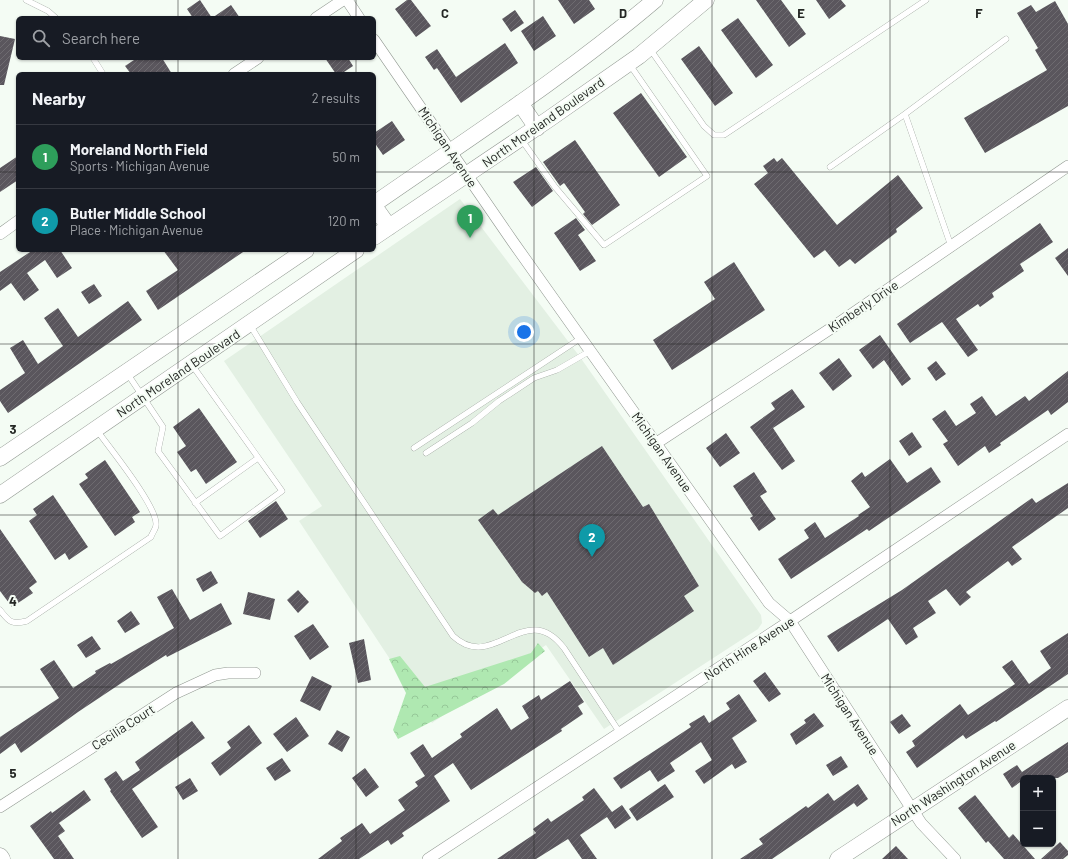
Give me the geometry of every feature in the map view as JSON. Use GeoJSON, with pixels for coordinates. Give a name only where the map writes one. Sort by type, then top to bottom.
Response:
{"type":"FeatureCollection","features":[{"type":"Feature","properties":{"kind":"street"},"geometry":{"type":"LineString","coordinates":[[319,16],[343,0]]}},
{"type":"Feature","properties":{"kind":"street"},"geometry":{"type":"LineString","coordinates":[[347,0],[358,16]]}},
{"type":"Feature","properties":{"kind":"street"},"geometry":{"type":"LineString","coordinates":[[376,204],[520,103],[621,29],[655,0]]}},
{"type":"Feature","properties":{"kind":"street","name":"North Moreland Boulevard"},"geometry":{"type":"LineString","coordinates":[[376,237],[629,63],[706,0]]}},
{"type":"Feature","properties":{"kind":"street","name":"Michigan Avenue"},"geometry":{"type":"LineString","coordinates":[[376,43],[655,444],[769,602],[790,622],[921,823],[954,859]]}},
{"type":"Feature","properties":{"kind":"street"},"geometry":{"type":"LineString","coordinates":[[237,72],[255,60]]}},
{"type":"Feature","properties":{"kind":"street"},"geometry":{"type":"LineString","coordinates":[[520,103],[536,128]]}},
{"type":"Feature","properties":{"kind":"street","name":"Kimberly Drive"},"geometry":{"type":"LineString","coordinates":[[655,444],[833,326],[1068,166]]}},
{"type":"Feature","properties":{"kind":"street"},"geometry":{"type":"LineString","coordinates":[[376,208],[389,227]]}},
{"type":"Feature","properties":{"kind":"street"},"geometry":{"type":"LineString","coordinates":[[0,234],[16,222]]}},
{"type":"Feature","properties":{"kind":"street"},"geometry":{"type":"LineString","coordinates":[[0,458],[303,252]]}},
{"type":"Feature","properties":{"kind":"street","name":"North Moreland Boulevard"},"geometry":{"type":"LineString","coordinates":[[0,495],[353,252]]}},
{"type":"Feature","properties":{"kind":"street","name":"North Hine Avenue"},"geometry":{"type":"LineString","coordinates":[[428,859],[790,622],[1068,434]]}},
{"type":"Feature","properties":{"kind":"street","name":"Cecilia Court"},"geometry":{"type":"LineString","coordinates":[[0,807],[176,693],[215,675],[228,673],[255,673]]}},
{"type":"Feature","properties":{"kind":"street","name":"North Washington Avenue"},"geometry":{"type":"LineString","coordinates":[[838,859],[1068,708]]}},
{"type":"Feature","properties":{"kind":"lane"},"geometry":{"type":"LineString","coordinates":[[26,0],[48,11],[54,16]]}},
{"type":"Feature","properties":{"kind":"lane"},"geometry":{"type":"LineString","coordinates":[[649,47],[704,126],[714,135],[724,135],[926,0]]}},
{"type":"Feature","properties":{"kind":"lane"},"geometry":{"type":"LineString","coordinates":[[830,167],[1006,39]]}},
{"type":"Feature","properties":{"kind":"lane"},"geometry":{"type":"LineString","coordinates":[[94,60],[103,72]]}},
{"type":"Feature","properties":{"kind":"lane"},"geometry":{"type":"LineString","coordinates":[[521,138],[555,187],[604,245],[707,176],[629,63]]}},
{"type":"Feature","properties":{"kind":"lane"},"geometry":{"type":"LineString","coordinates":[[904,114],[951,246]]}},
{"type":"Feature","properties":{"kind":"lane"},"geometry":{"type":"LineString","coordinates":[[249,324],[297,402],[453,636],[466,644],[481,647],[496,644],[515,633],[524,630],[530,629],[545,632],[558,640],[564,648],[620,733]]}},
{"type":"Feature","properties":{"kind":"lane"},"geometry":{"type":"LineString","coordinates":[[414,448],[582,338]]}},
{"type":"Feature","properties":{"kind":"lane"},"geometry":{"type":"LineString","coordinates":[[426,453],[472,423],[499,401],[534,378],[557,370],[590,351]]}},
{"type":"Feature","properties":{"kind":"lane"},"geometry":{"type":"LineString","coordinates":[[127,372],[163,427],[158,451],[220,536],[282,491],[192,364]]}},
{"type":"Feature","properties":{"kind":"lane"},"geometry":{"type":"LineString","coordinates":[[0,610],[7,620],[17,624],[27,621],[151,537],[156,526],[154,516],[147,501],[96,429]]}},
{"type":"Feature","properties":{"kind":"lane"},"geometry":{"type":"LineString","coordinates":[[195,503],[258,458]]}},
{"type":"Feature","properties":{"kind":"shaded area"},"geometry":{"type":"Polygon","coordinates":[[[460,199],[580,357],[761,615],[762,623],[758,629],[604,729],[546,645],[432,723],[299,521],[322,506],[224,361],[460,199]]]}},
{"type":"Feature","properties":{"kind":"green space"},"geometry":{"type":"Polygon","coordinates":[[[538,643],[545,651],[504,684],[398,739],[393,730],[406,693],[389,659],[400,656],[425,687],[531,653],[538,643]]]}},
{"type":"Feature","properties":{"kind":"building"},"geometry":{"type":"Polygon","coordinates":[[[200,0],[211,16],[192,16],[187,9],[200,0]]]}},
{"type":"Feature","properties":{"kind":"building"},"geometry":{"type":"Polygon","coordinates":[[[407,0],[411,0],[431,26],[416,37],[395,9],[407,0]]]}},
{"type":"Feature","properties":{"kind":"building"},"geometry":{"type":"Polygon","coordinates":[[[558,0],[589,0],[595,9],[574,24],[558,0]]]}},
{"type":"Feature","properties":{"kind":"building"},"geometry":{"type":"Polygon","coordinates":[[[756,0],[781,0],[806,34],[789,47],[756,0]]]}},
{"type":"Feature","properties":{"kind":"building"},"geometry":{"type":"Polygon","coordinates":[[[816,0],[841,0],[846,6],[829,19],[816,0]]]}},
{"type":"Feature","properties":{"kind":"building"},"geometry":{"type":"Polygon","coordinates":[[[1055,1],[1068,24],[1068,106],[985,153],[964,118],[1047,70],[1035,50],[1038,48],[1017,13],[1031,5],[1036,12],[1055,1]]]}},
{"type":"Feature","properties":{"kind":"building"},"geometry":{"type":"Polygon","coordinates":[[[231,5],[239,16],[215,16],[231,5]]]}},
{"type":"Feature","properties":{"kind":"building"},"geometry":{"type":"Polygon","coordinates":[[[515,10],[524,23],[511,32],[502,19],[515,10]]]}},
{"type":"Feature","properties":{"kind":"building"},"geometry":{"type":"Polygon","coordinates":[[[543,16],[556,36],[534,51],[521,31],[543,16]]]}},
{"type":"Feature","properties":{"kind":"building"},"geometry":{"type":"Polygon","coordinates":[[[738,18],[773,65],[756,78],[721,30],[738,18]]]}},
{"type":"Feature","properties":{"kind":"building"},"geometry":{"type":"Polygon","coordinates":[[[0,36],[15,39],[4,85],[0,85],[0,36]]]}},
{"type":"Feature","properties":{"kind":"building"},"geometry":{"type":"Polygon","coordinates":[[[505,43],[518,63],[461,103],[437,68],[434,70],[425,57],[437,49],[456,77],[505,43]]]}},
{"type":"Feature","properties":{"kind":"building"},"geometry":{"type":"Polygon","coordinates":[[[699,46],[733,93],[715,106],[681,59],[699,46]]]}},
{"type":"Feature","properties":{"kind":"building"},"geometry":{"type":"Polygon","coordinates":[[[134,60],[163,60],[171,72],[130,72],[125,66],[134,60]]]}},
{"type":"Feature","properties":{"kind":"building"},"geometry":{"type":"Polygon","coordinates":[[[326,60],[349,60],[353,66],[344,72],[335,72],[326,60]]]}},
{"type":"Feature","properties":{"kind":"building"},"geometry":{"type":"Polygon","coordinates":[[[641,93],[687,157],[659,177],[613,113],[641,93]]]}},
{"type":"Feature","properties":{"kind":"building"},"geometry":{"type":"Polygon","coordinates":[[[392,121],[405,140],[383,155],[376,145],[376,132],[392,121]]]}},
{"type":"Feature","properties":{"kind":"building"},"geometry":{"type":"Polygon","coordinates":[[[575,140],[620,205],[592,225],[583,214],[585,212],[564,183],[560,186],[543,162],[575,140]]]}},
{"type":"Feature","properties":{"kind":"building"},"geometry":{"type":"Polygon","coordinates":[[[16,157],[16,181],[0,192],[0,168],[16,157]]]}},
{"type":"Feature","properties":{"kind":"building"},"geometry":{"type":"Polygon","coordinates":[[[774,158],[777,162],[782,158],[837,225],[898,175],[923,208],[896,229],[897,232],[855,264],[850,259],[839,267],[825,250],[814,258],[754,184],[768,173],[763,166],[774,158]]]}},
{"type":"Feature","properties":{"kind":"building"},"geometry":{"type":"Polygon","coordinates":[[[536,167],[553,191],[532,207],[513,182],[536,167]]]}},
{"type":"Feature","properties":{"kind":"building"},"geometry":{"type":"Polygon","coordinates":[[[576,218],[585,230],[578,235],[596,261],[580,271],[554,233],[576,218]]]}},
{"type":"Feature","properties":{"kind":"building"},"geometry":{"type":"Polygon","coordinates":[[[1040,223],[1053,242],[1020,264],[1024,271],[992,293],[994,297],[980,307],[978,304],[956,319],[978,350],[968,357],[942,322],[910,343],[897,324],[1040,223]]]}},
{"type":"Feature","properties":{"kind":"building"},"geometry":{"type":"Polygon","coordinates":[[[1068,248],[1068,276],[1055,258],[1068,248]]]}},
{"type":"Feature","properties":{"kind":"building"},"geometry":{"type":"Polygon","coordinates":[[[30,252],[61,252],[72,268],[57,278],[45,260],[27,273],[39,290],[24,301],[11,283],[0,291],[0,272],[30,252]]]}},
{"type":"Feature","properties":{"kind":"building"},"geometry":{"type":"Polygon","coordinates":[[[164,252],[243,252],[158,310],[146,291],[178,270],[164,252]]]}},
{"type":"Feature","properties":{"kind":"building"},"geometry":{"type":"Polygon","coordinates":[[[734,262],[765,310],[672,370],[653,340],[715,299],[704,282],[734,262]]]}},
{"type":"Feature","properties":{"kind":"building"},"geometry":{"type":"Polygon","coordinates":[[[94,284],[102,296],[89,304],[81,292],[94,284]]]}},
{"type":"Feature","properties":{"kind":"building"},"geometry":{"type":"Polygon","coordinates":[[[128,301],[142,320],[8,413],[0,401],[0,390],[25,373],[10,348],[23,340],[38,364],[63,346],[44,318],[58,308],[78,337],[128,301]]]}},
{"type":"Feature","properties":{"kind":"building"},"geometry":{"type":"Polygon","coordinates":[[[880,335],[911,379],[902,386],[884,360],[873,369],[859,350],[880,335]]]}},
{"type":"Feature","properties":{"kind":"building"},"geometry":{"type":"Polygon","coordinates":[[[839,358],[852,376],[833,391],[819,373],[839,358]]]}},
{"type":"Feature","properties":{"kind":"building"},"geometry":{"type":"Polygon","coordinates":[[[936,361],[946,374],[936,381],[927,368],[936,361]]]}},
{"type":"Feature","properties":{"kind":"building"},"geometry":{"type":"Polygon","coordinates":[[[1068,371],[1068,402],[1051,415],[1048,410],[1000,443],[1001,445],[989,453],[985,446],[958,466],[943,444],[948,441],[932,419],[945,410],[956,426],[976,413],[970,404],[982,396],[996,416],[1025,396],[1029,401],[1068,371]]]}},
{"type":"Feature","properties":{"kind":"building"},"geometry":{"type":"Polygon","coordinates":[[[792,389],[805,407],[773,428],[795,461],[782,470],[750,427],[775,409],[771,403],[792,389]]]}},
{"type":"Feature","properties":{"kind":"building"},"geometry":{"type":"Polygon","coordinates":[[[199,408],[237,462],[206,484],[196,469],[191,472],[177,452],[186,446],[173,427],[199,408]]]}},
{"type":"Feature","properties":{"kind":"building"},"geometry":{"type":"Polygon","coordinates":[[[912,432],[922,447],[909,456],[899,441],[912,432]]]}},
{"type":"Feature","properties":{"kind":"building"},"geometry":{"type":"Polygon","coordinates":[[[726,433],[740,453],[720,467],[706,448],[726,433]]]}},
{"type":"Feature","properties":{"kind":"building"},"geometry":{"type":"Polygon","coordinates":[[[602,446],[643,507],[649,504],[699,586],[684,596],[694,611],[613,665],[603,648],[589,657],[547,592],[542,596],[538,591],[535,593],[522,582],[478,520],[493,509],[498,515],[602,446]]]}},
{"type":"Feature","properties":{"kind":"building"},"geometry":{"type":"Polygon","coordinates":[[[890,459],[907,483],[931,467],[941,482],[869,531],[867,529],[791,579],[778,559],[809,538],[804,530],[815,522],[825,538],[870,507],[851,481],[862,472],[865,477],[890,459]]]}},
{"type":"Feature","properties":{"kind":"building"},"geometry":{"type":"Polygon","coordinates":[[[105,460],[140,512],[132,517],[135,522],[115,536],[79,484],[88,478],[85,474],[105,460]]]}},
{"type":"Feature","properties":{"kind":"building"},"geometry":{"type":"Polygon","coordinates":[[[754,472],[767,492],[760,496],[776,519],[759,531],[750,518],[753,516],[733,486],[754,472]]]}},
{"type":"Feature","properties":{"kind":"building"},"geometry":{"type":"Polygon","coordinates":[[[1068,483],[1068,508],[1012,547],[1022,559],[1012,566],[1008,561],[966,592],[971,597],[960,606],[946,589],[928,601],[936,613],[913,628],[918,637],[906,645],[888,619],[838,652],[827,636],[902,590],[1032,498],[1036,503],[1068,483]]]}},
{"type":"Feature","properties":{"kind":"building"},"geometry":{"type":"Polygon","coordinates":[[[53,495],[88,547],[69,560],[65,553],[55,560],[29,521],[37,515],[33,509],[53,495]]]}},
{"type":"Feature","properties":{"kind":"building"},"geometry":{"type":"Polygon","coordinates":[[[276,501],[288,519],[260,538],[248,521],[276,501]]]}},
{"type":"Feature","properties":{"kind":"building"},"geometry":{"type":"Polygon","coordinates":[[[0,529],[37,582],[29,588],[33,593],[12,607],[0,591],[0,529]]]}},
{"type":"Feature","properties":{"kind":"building"},"geometry":{"type":"Polygon","coordinates":[[[211,571],[218,583],[203,592],[196,579],[211,571]]]}},
{"type":"Feature","properties":{"kind":"building"},"geometry":{"type":"Polygon","coordinates":[[[172,589],[190,620],[221,603],[232,624],[167,657],[166,655],[78,712],[21,753],[15,743],[0,754],[0,737],[59,698],[40,669],[54,660],[73,688],[96,673],[95,671],[110,663],[111,664],[174,628],[157,597],[172,589]]]}},
{"type":"Feature","properties":{"kind":"building"},"geometry":{"type":"Polygon","coordinates":[[[298,590],[309,602],[298,613],[287,600],[298,590]]]}},
{"type":"Feature","properties":{"kind":"building"},"geometry":{"type":"Polygon","coordinates":[[[248,592],[275,599],[270,620],[243,614],[248,592]]]}},
{"type":"Feature","properties":{"kind":"building"},"geometry":{"type":"Polygon","coordinates":[[[131,611],[140,624],[125,633],[117,621],[131,611]]]}},
{"type":"Feature","properties":{"kind":"building"},"geometry":{"type":"Polygon","coordinates":[[[313,624],[329,647],[310,660],[294,636],[313,624]]]}},
{"type":"Feature","properties":{"kind":"building"},"geometry":{"type":"Polygon","coordinates":[[[1068,633],[1068,674],[996,722],[995,721],[966,739],[963,735],[917,768],[906,752],[915,746],[912,741],[960,704],[968,715],[1015,684],[1002,667],[1012,660],[1029,684],[1051,668],[1040,651],[1068,633]]]}},
{"type":"Feature","properties":{"kind":"building"},"geometry":{"type":"Polygon","coordinates":[[[92,636],[101,649],[86,658],[77,645],[92,636]]]}},
{"type":"Feature","properties":{"kind":"building"},"geometry":{"type":"Polygon","coordinates":[[[364,639],[371,680],[358,683],[349,643],[364,639]]]}},
{"type":"Feature","properties":{"kind":"building"},"geometry":{"type":"Polygon","coordinates":[[[765,672],[781,694],[769,702],[753,681],[765,672]]]}},
{"type":"Feature","properties":{"kind":"building"},"geometry":{"type":"Polygon","coordinates":[[[312,676],[332,686],[320,711],[300,701],[312,676]]]}},
{"type":"Feature","properties":{"kind":"building"},"geometry":{"type":"Polygon","coordinates":[[[570,681],[584,702],[578,706],[583,714],[561,729],[562,731],[471,790],[453,763],[434,776],[450,801],[402,833],[404,836],[391,845],[388,840],[359,859],[318,859],[342,841],[340,838],[362,823],[370,834],[405,810],[398,800],[418,786],[415,782],[425,776],[410,753],[423,744],[432,758],[462,737],[460,734],[497,708],[511,730],[529,718],[522,706],[539,695],[541,700],[570,681]]]}},
{"type":"Feature","properties":{"kind":"building"},"geometry":{"type":"Polygon","coordinates":[[[739,694],[757,721],[732,738],[747,762],[735,769],[732,764],[704,784],[695,771],[712,760],[701,742],[670,763],[675,771],[658,782],[650,770],[621,789],[613,778],[691,727],[689,724],[704,715],[709,723],[730,709],[726,703],[739,694]]]}},
{"type":"Feature","properties":{"kind":"building"},"geometry":{"type":"Polygon","coordinates":[[[814,713],[824,726],[796,745],[790,734],[806,723],[804,720],[814,713]]]}},
{"type":"Feature","properties":{"kind":"building"},"geometry":{"type":"Polygon","coordinates":[[[902,714],[911,726],[899,734],[890,722],[902,714]]]}},
{"type":"Feature","properties":{"kind":"building"},"geometry":{"type":"Polygon","coordinates":[[[296,717],[309,736],[287,752],[273,734],[296,717]]]}},
{"type":"Feature","properties":{"kind":"building"},"geometry":{"type":"Polygon","coordinates":[[[192,721],[205,738],[132,789],[158,827],[142,838],[110,791],[111,790],[104,779],[116,771],[123,781],[140,770],[135,762],[192,721]]]}},
{"type":"Feature","properties":{"kind":"building"},"geometry":{"type":"Polygon","coordinates":[[[249,725],[262,743],[220,776],[211,763],[231,748],[227,742],[249,725]]]}},
{"type":"Feature","properties":{"kind":"building"},"geometry":{"type":"Polygon","coordinates":[[[337,730],[350,737],[342,752],[328,744],[337,730]]]}},
{"type":"Feature","properties":{"kind":"building"},"geometry":{"type":"Polygon","coordinates":[[[1068,742],[1068,772],[1058,778],[1056,778],[1056,775],[1020,775],[1020,782],[1012,788],[1003,774],[1017,765],[1022,772],[1068,742]]]}},
{"type":"Feature","properties":{"kind":"building"},"geometry":{"type":"Polygon","coordinates":[[[841,756],[848,767],[833,776],[826,765],[841,756]]]}},
{"type":"Feature","properties":{"kind":"building"},"geometry":{"type":"Polygon","coordinates":[[[282,758],[291,771],[275,781],[266,768],[282,758]]]}},
{"type":"Feature","properties":{"kind":"building"},"geometry":{"type":"Polygon","coordinates":[[[365,768],[379,787],[366,797],[352,778],[365,768]]]}},
{"type":"Feature","properties":{"kind":"building"},"geometry":{"type":"Polygon","coordinates":[[[190,778],[198,791],[183,800],[175,787],[190,778]]]}},
{"type":"Feature","properties":{"kind":"building"},"geometry":{"type":"Polygon","coordinates":[[[665,784],[674,797],[637,821],[629,809],[665,784]]]}},
{"type":"Feature","properties":{"kind":"building"},"geometry":{"type":"Polygon","coordinates":[[[858,784],[868,799],[857,807],[854,803],[772,859],[740,859],[763,844],[759,839],[806,806],[808,808],[828,793],[834,801],[858,784]]]}},
{"type":"Feature","properties":{"kind":"building"},"geometry":{"type":"Polygon","coordinates":[[[594,788],[612,812],[622,805],[631,818],[615,829],[607,817],[580,835],[597,859],[582,859],[568,839],[536,859],[497,859],[536,833],[533,829],[548,818],[551,822],[584,800],[582,797],[594,788]]]}},
{"type":"Feature","properties":{"kind":"building"},"geometry":{"type":"Polygon","coordinates":[[[84,790],[91,800],[59,823],[65,831],[58,836],[74,859],[54,859],[30,826],[51,811],[52,813],[84,790]]]}},
{"type":"Feature","properties":{"kind":"building"},"geometry":{"type":"Polygon","coordinates":[[[975,795],[1009,838],[1013,834],[1020,842],[1020,847],[1024,847],[1035,859],[1004,859],[988,841],[986,843],[958,808],[975,795]]]}},
{"type":"Feature","properties":{"kind":"building"},"geometry":{"type":"Polygon","coordinates":[[[1060,842],[1068,851],[1068,855],[1063,859],[1041,859],[1056,847],[1060,842]]]}},
{"type":"Feature","properties":{"kind":"building"},"geometry":{"type":"Polygon","coordinates":[[[896,846],[908,859],[882,859],[896,846]]]}},
{"type":"Feature","properties":{"kind":"place","name":"Moreland North Field"},"geometry":{"type":"Point","coordinates":[470,238]}},
{"type":"Feature","properties":{"kind":"place","name":"Butler Middle School"},"geometry":{"type":"Point","coordinates":[592,557]}}]}
